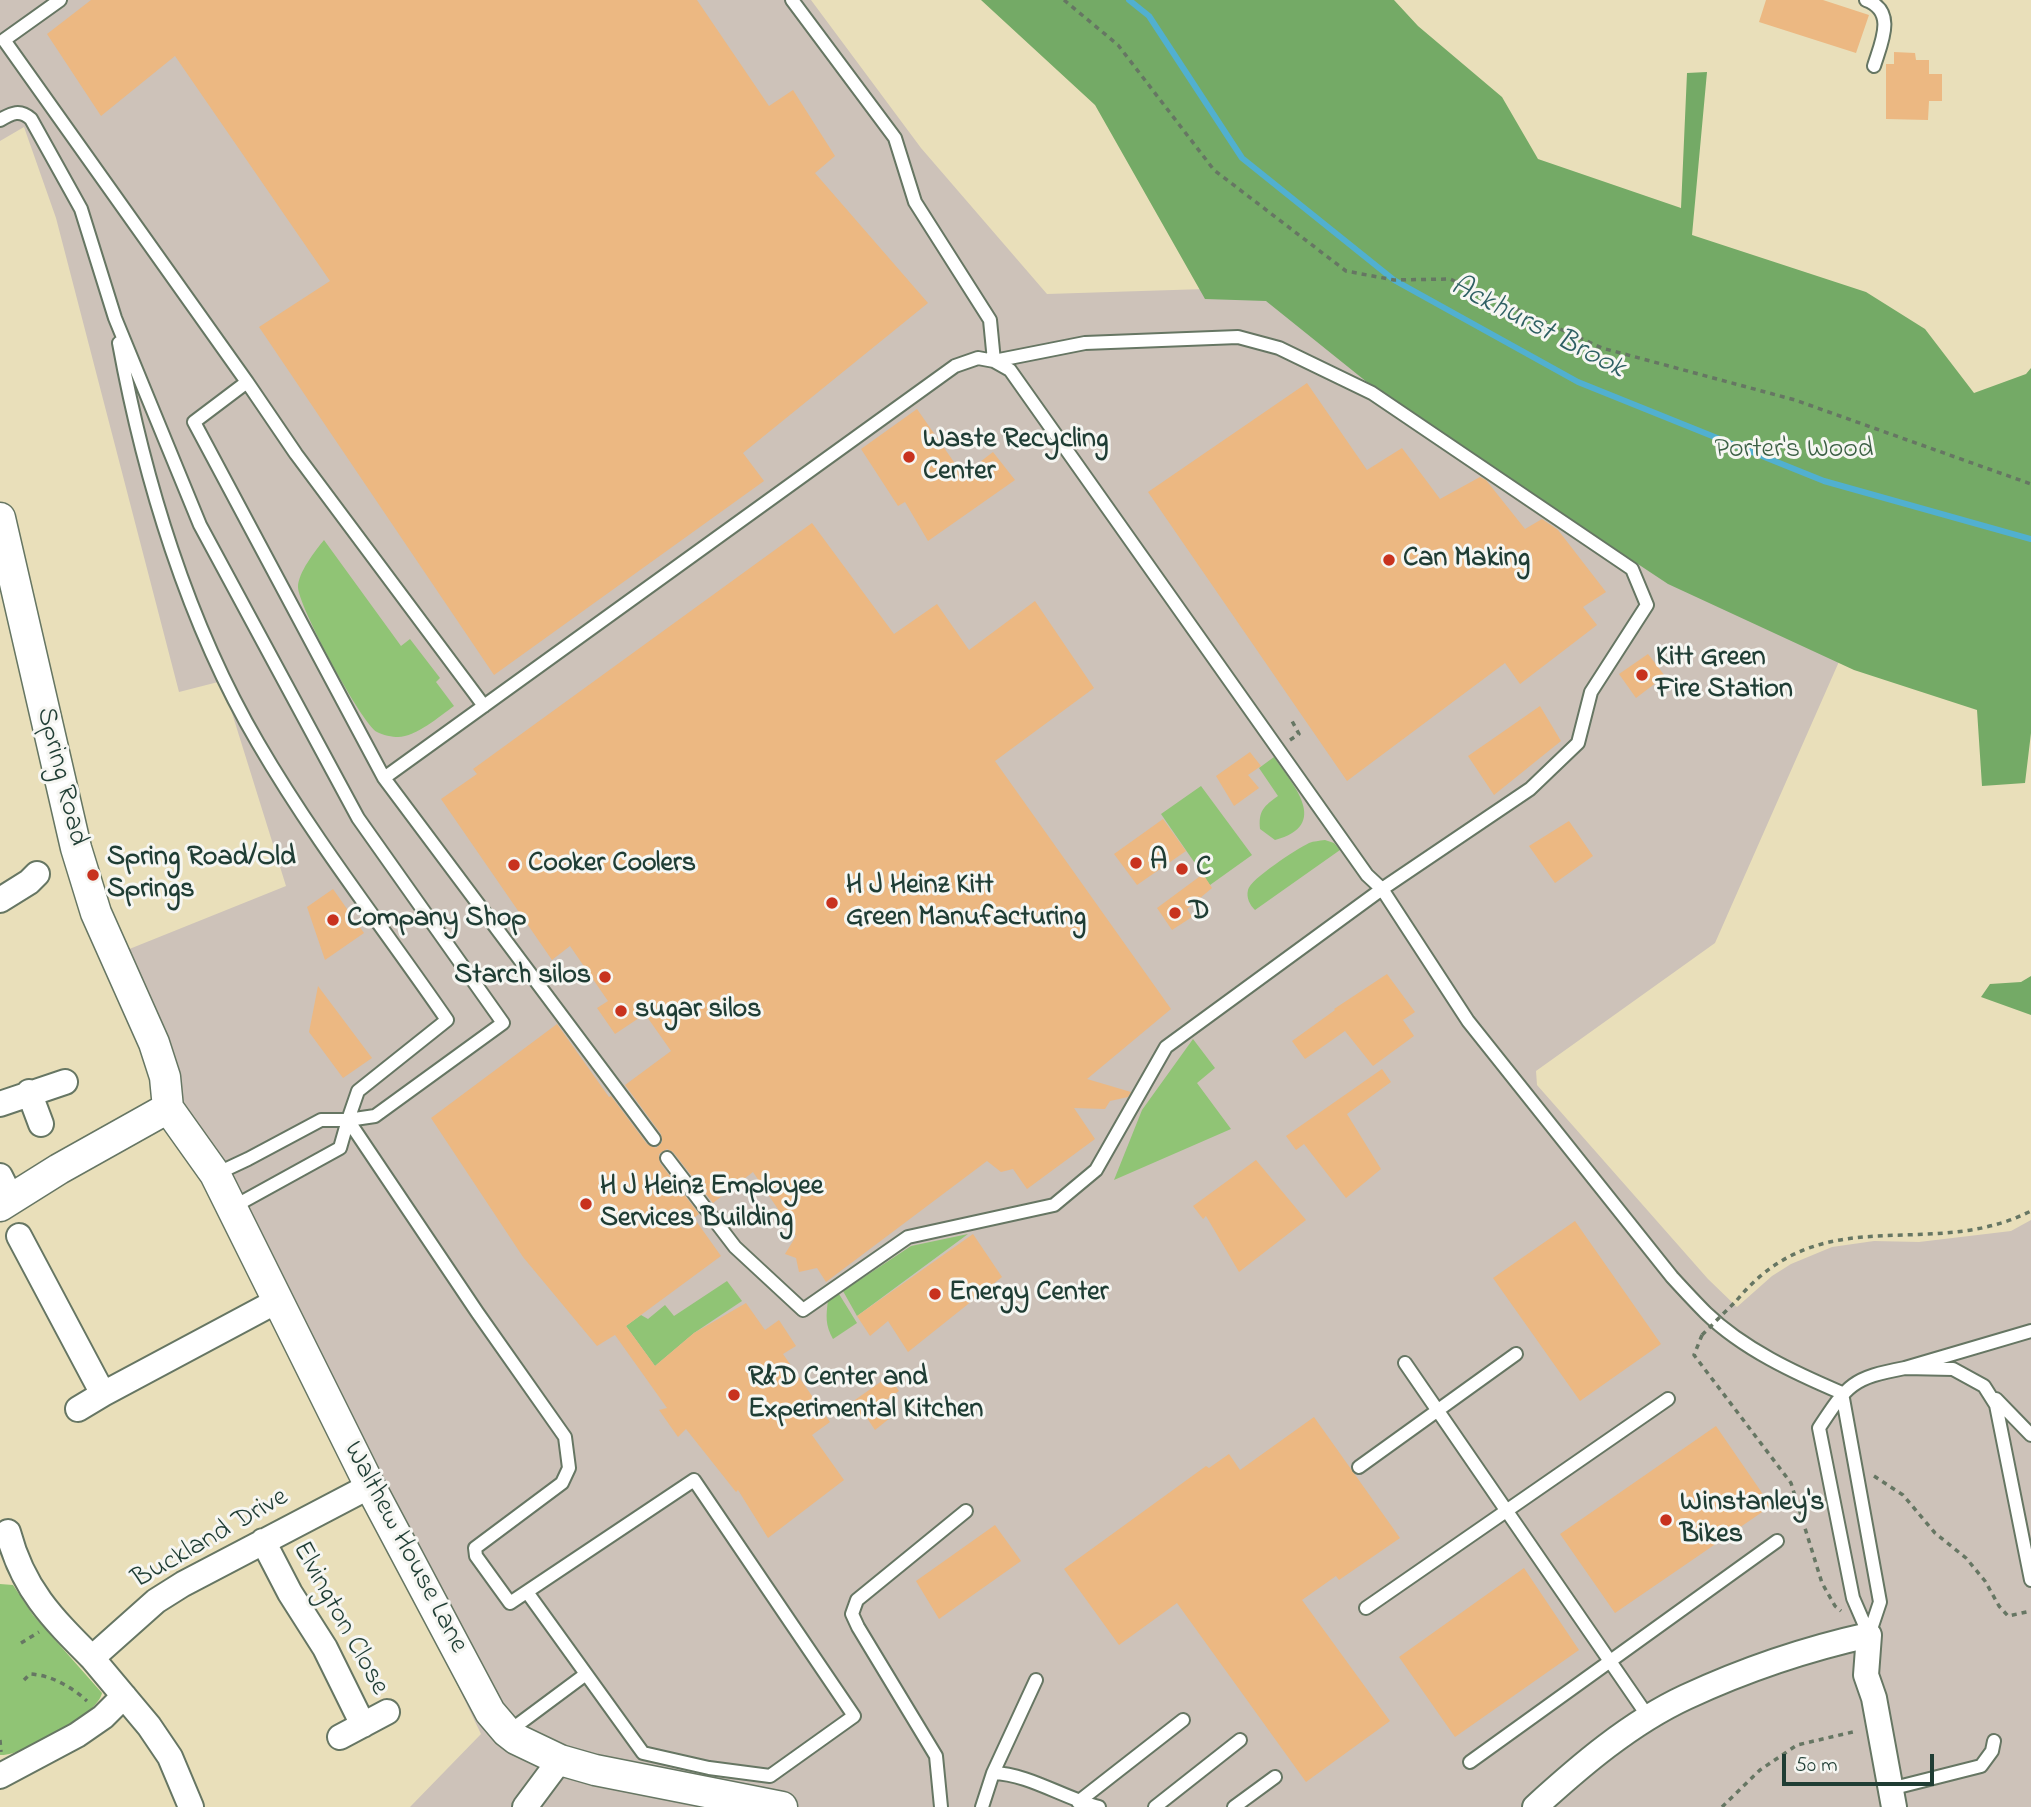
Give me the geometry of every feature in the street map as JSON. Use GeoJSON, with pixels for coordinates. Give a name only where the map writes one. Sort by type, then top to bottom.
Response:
{"type":"FeatureCollection","features":[{"type":"Feature","properties":{"kind":"street","name":"Spring Road"},"geometry":{"type":"LineString","coordinates":[[0,518],[76,848],[96,913],[154,1043],[165,1077],[168,1108]]}},
{"type":"Feature","properties":{"kind":"street"},"geometry":{"type":"LineString","coordinates":[[0,900],[29,883],[37,874]]}},
{"type":"Feature","properties":{"kind":"street"},"geometry":{"type":"LineString","coordinates":[[0,1104],[65,1082]]}},
{"type":"Feature","properties":{"kind":"street"},"geometry":{"type":"LineString","coordinates":[[29,1092],[41,1124]]}},
{"type":"Feature","properties":{"kind":"street","name":"Walthew House Lane"},"geometry":{"type":"LineString","coordinates":[[168,1108],[215,1174],[370,1486],[490,1712],[507,1732],[532,1748],[595,1770],[747,1804],[782,1807]]}},
{"type":"Feature","properties":{"kind":"street"},"geometry":{"type":"LineString","coordinates":[[4,1193],[168,1108]]}},
{"type":"Feature","properties":{"kind":"street"},"geometry":{"type":"LineString","coordinates":[[19,1236],[49,1266],[103,1394]]}},
{"type":"Feature","properties":{"kind":"street"},"geometry":{"type":"LineString","coordinates":[[78,1409],[277,1301]]}},
{"type":"Feature","properties":{"kind":"street","name":"Buckland Drive"},"geometry":{"type":"LineString","coordinates":[[92,1658],[156,1601],[263,1541],[370,1486]]}},
{"type":"Feature","properties":{"kind":"street"},"geometry":{"type":"LineString","coordinates":[[8,1532],[8,1564],[149,1726],[170,1757],[191,1807]]}},
{"type":"Feature","properties":{"kind":"street","name":"Elvington Close"},"geometry":{"type":"LineString","coordinates":[[263,1541],[290,1593],[325,1648],[363,1725]]}},
{"type":"Feature","properties":{"kind":"street"},"geometry":{"type":"LineString","coordinates":[[1535,1807],[1570,1775],[1649,1718],[1685,1697],[1758,1668],[1830,1644],[1869,1635],[1866,1675],[1874,1698],[1892,1798]]}},
{"type":"Feature","properties":{"kind":"street"},"geometry":{"type":"LineString","coordinates":[[1,1774],[78,1735],[103,1717],[124,1696]]}},
{"type":"Feature","properties":{"kind":"street"},"geometry":{"type":"LineString","coordinates":[[340,1737],[387,1712]]}},
{"type":"Feature","properties":{"kind":"street"},"geometry":{"type":"LineString","coordinates":[[526,1807],[560,1760]]}},
{"type":"Feature","properties":{"kind":"lane"},"geometry":{"type":"LineString","coordinates":[[61,0],[4,40],[296,454],[484,706]]}},
{"type":"Feature","properties":{"kind":"lane"},"geometry":{"type":"LineString","coordinates":[[792,0],[895,138],[915,202],[990,320],[994,361]]}},
{"type":"Feature","properties":{"kind":"lane"},"geometry":{"type":"LineString","coordinates":[[1866,0],[1876,4],[1885,17],[1884,33],[1874,66]]}},
{"type":"Feature","properties":{"kind":"lane"},"geometry":{"type":"LineString","coordinates":[[0,120],[14,112],[24,113],[31,119],[80,209],[115,318],[200,525],[351,806],[503,1023],[374,1116],[321,1120],[215,1174]]}},
{"type":"Feature","properties":{"kind":"lane"},"geometry":{"type":"LineString","coordinates":[[115,318],[134,419],[165,527],[202,632],[257,742],[324,849],[447,1020],[358,1091],[340,1148],[231,1208]]}},
{"type":"Feature","properties":{"kind":"lane"},"geometry":{"type":"LineString","coordinates":[[667,1158],[735,1247],[803,1310],[908,1237],[1054,1205],[1096,1170],[1166,1047],[1382,890],[1530,789],[1578,743],[1591,692],[1647,606],[1632,569],[1372,393],[1279,348],[1238,337],[1085,343],[994,361]]}},
{"type":"Feature","properties":{"kind":"lane"},"geometry":{"type":"LineString","coordinates":[[384,778],[955,366],[978,358],[994,361],[1010,370],[1367,875],[1382,890],[1468,1021],[1672,1277],[1706,1314],[1730,1332],[1765,1355],[1842,1393]]}},
{"type":"Feature","properties":{"kind":"lane"},"geometry":{"type":"LineString","coordinates":[[247,382],[194,422],[384,778],[654,1139]]}},
{"type":"Feature","properties":{"kind":"lane"},"geometry":{"type":"LineString","coordinates":[[348,1120],[469,1301],[565,1437],[569,1468],[562,1483],[475,1548],[475,1556],[510,1603],[694,1480],[854,1716],[770,1776],[709,1768],[643,1753],[527,1592]]}},
{"type":"Feature","properties":{"kind":"lane"},"geometry":{"type":"LineString","coordinates":[[1869,1635],[1853,1598],[1819,1428],[1842,1393],[1869,1375],[1905,1368],[2031,1331]]}},
{"type":"Feature","properties":{"kind":"lane"},"geometry":{"type":"LineString","coordinates":[[1359,1466],[1516,1354]]}},
{"type":"Feature","properties":{"kind":"lane"},"geometry":{"type":"LineString","coordinates":[[1405,1363],[1649,1718]]}},
{"type":"Feature","properties":{"kind":"lane"},"geometry":{"type":"LineString","coordinates":[[1905,1368],[1952,1369],[1984,1386],[2031,1435]]}},
{"type":"Feature","properties":{"kind":"lane"},"geometry":{"type":"LineString","coordinates":[[1984,1386],[1996,1405],[2031,1580]]}},
{"type":"Feature","properties":{"kind":"lane"},"geometry":{"type":"LineString","coordinates":[[1842,1393],[1880,1602],[1869,1635]]}},
{"type":"Feature","properties":{"kind":"lane"},"geometry":{"type":"LineString","coordinates":[[1366,1608],[1668,1399]]}},
{"type":"Feature","properties":{"kind":"lane"},"geometry":{"type":"LineString","coordinates":[[941,1807],[936,1756],[852,1614],[857,1600],[966,1511]]}},
{"type":"Feature","properties":{"kind":"lane"},"geometry":{"type":"LineString","coordinates":[[1470,1762],[1777,1541]]}},
{"type":"Feature","properties":{"kind":"lane"},"geometry":{"type":"LineString","coordinates":[[507,1732],[586,1674]]}},
{"type":"Feature","properties":{"kind":"lane"},"geometry":{"type":"LineString","coordinates":[[982,1807],[993,1773],[1036,1680]]}},
{"type":"Feature","properties":{"kind":"lane"},"geometry":{"type":"LineString","coordinates":[[1078,1802],[1183,1720]]}},
{"type":"Feature","properties":{"kind":"lane"},"geometry":{"type":"LineString","coordinates":[[1154,1807],[1240,1740]]}},
{"type":"Feature","properties":{"kind":"lane"},"geometry":{"type":"LineString","coordinates":[[1892,1798],[1981,1766],[1992,1751],[1994,1741]]}},
{"type":"Feature","properties":{"kind":"lane"},"geometry":{"type":"LineString","coordinates":[[993,1773],[1010,1773],[1078,1802],[1099,1807]]}},
{"type":"Feature","properties":{"kind":"lane"},"geometry":{"type":"LineString","coordinates":[[1234,1807],[1275,1777]]}},
{"type":"Feature","properties":{"kind":"path"},"geometry":{"type":"LineString","coordinates":[[1064,0],[1118,45],[1214,170],[1346,271],[1394,280],[1450,279],[1602,348],[1794,400],[2031,484]]}},
{"type":"Feature","properties":{"kind":"path"},"geometry":{"type":"LineString","coordinates":[[1290,740],[1299,734],[1292,720]]}},
{"type":"Feature","properties":{"kind":"path"},"geometry":{"type":"LineString","coordinates":[[1869,1635],[1835,1606],[1822,1583],[1791,1483],[1694,1355],[1702,1335],[1748,1286],[1775,1263],[1807,1247],[1847,1238],[1902,1236],[1982,1227],[2006,1222],[2031,1212]]}},
{"type":"Feature","properties":{"kind":"path"},"geometry":{"type":"LineString","coordinates":[[1856,1472],[1871,1474],[1903,1495],[1935,1533],[1966,1558],[2008,1616],[2031,1611]]}},
{"type":"Feature","properties":{"kind":"path"},"geometry":{"type":"LineString","coordinates":[[24,1680],[30,1674],[38,1674],[63,1683],[103,1717]]}},
{"type":"Feature","properties":{"kind":"path"},"geometry":{"type":"LineString","coordinates":[[1722,1807],[1760,1770],[1797,1745],[1879,1726]]}},
{"type":"Feature","properties":{"kind":"shaded area"},"geometry":{"type":"Polygon","coordinates":[[[0,0],[811,0],[921,148],[1047,294],[1268,287],[1845,648],[1715,943],[1536,1071],[1537,1085],[1708,1279],[1737,1307],[1772,1276],[1791,1264],[1832,1247],[1874,1241],[1919,1242],[2011,1231],[2031,1220],[2031,1807],[410,1807],[481,1734],[107,958],[286,886],[222,681],[179,692],[56,218],[24,127],[0,141],[0,0]]]}},
{"type":"Feature","properties":{"kind":"green space","name":"Porter's Wood"},"geometry":{"type":"Polygon","coordinates":[[[981,0],[1394,0],[1418,26],[1502,97],[1538,159],[1681,208],[1687,73],[1707,72],[1692,235],[1866,292],[1925,329],[1974,393],[2026,374],[2031,368],[2031,733],[2025,783],[1982,786],[1977,710],[1854,670],[1668,584],[1383,395],[1266,301],[1205,299],[1095,105],[981,0]]]}},
{"type":"Feature","properties":{"kind":"green space"},"geometry":{"type":"Polygon","coordinates":[[[324,540],[401,646],[410,639],[440,678],[436,682],[454,706],[412,734],[388,736],[377,732],[369,724],[345,688],[308,617],[298,587],[299,581],[308,562],[324,540]]]}},
{"type":"Feature","properties":{"kind":"green space"},"geometry":{"type":"Polygon","coordinates":[[[1274,757],[1303,803],[1304,815],[1301,825],[1292,833],[1275,840],[1260,829],[1260,818],[1263,810],[1278,796],[1259,768],[1274,757]]]}},
{"type":"Feature","properties":{"kind":"green space"},"geometry":{"type":"Polygon","coordinates":[[[1201,786],[1252,855],[1210,885],[1161,814],[1201,786]]]}},
{"type":"Feature","properties":{"kind":"green space"},"geometry":{"type":"Polygon","coordinates":[[[1325,840],[1334,843],[1340,850],[1255,910],[1249,901],[1248,890],[1257,879],[1303,846],[1325,840]]]}},
{"type":"Feature","properties":{"kind":"green space"},"geometry":{"type":"Polygon","coordinates":[[[2031,976],[2031,1015],[1981,997],[1990,984],[2021,982],[2031,976]]]}},
{"type":"Feature","properties":{"kind":"green space"},"geometry":{"type":"Polygon","coordinates":[[[1193,1039],[1215,1068],[1197,1083],[1231,1129],[1114,1180],[1142,1110],[1193,1039]]]}},
{"type":"Feature","properties":{"kind":"green space"},"geometry":{"type":"Polygon","coordinates":[[[968,1234],[857,1316],[843,1291],[911,1246],[968,1234]]]}},
{"type":"Feature","properties":{"kind":"green space"},"geometry":{"type":"Polygon","coordinates":[[[727,1281],[742,1301],[694,1333],[655,1366],[626,1326],[641,1315],[648,1319],[665,1305],[674,1316],[727,1281]]]}},
{"type":"Feature","properties":{"kind":"green space"},"geometry":{"type":"Polygon","coordinates":[[[839,1294],[857,1323],[833,1339],[827,1320],[828,1300],[839,1294]]]}},
{"type":"Feature","properties":{"kind":"green space"},"geometry":{"type":"Polygon","coordinates":[[[0,1584],[13,1585],[33,1615],[102,1693],[87,1712],[58,1733],[25,1749],[0,1755],[0,1584]]]}},
{"type":"Feature","properties":{"kind":"building"},"geometry":{"type":"Polygon","coordinates":[[[91,0],[697,0],[769,106],[793,90],[835,156],[815,173],[928,303],[743,453],[764,481],[494,675],[259,327],[330,281],[175,56],[101,116],[47,34],[91,0]]]}},
{"type":"Feature","properties":{"kind":"building"},"geometry":{"type":"Polygon","coordinates":[[[1766,0],[1823,0],[1869,15],[1856,53],[1759,22],[1766,0]]]}},
{"type":"Feature","properties":{"kind":"building"},"geometry":{"type":"Polygon","coordinates":[[[1894,52],[1915,53],[1916,60],[1929,60],[1929,74],[1942,74],[1942,101],[1929,101],[1928,120],[1886,119],[1886,64],[1894,64],[1894,52]]]}},
{"type":"Feature","properties":{"kind":"building","name":"Can Making"},"geometry":{"type":"Polygon","coordinates":[[[1307,383],[1367,470],[1402,448],[1440,499],[1480,477],[1486,480],[1525,529],[1542,519],[1558,530],[1606,592],[1583,607],[1597,625],[1520,684],[1505,663],[1347,781],[1148,492],[1307,383]]]}},
{"type":"Feature","properties":{"kind":"building"},"geometry":{"type":"Polygon","coordinates":[[[917,409],[963,475],[993,452],[1015,480],[928,541],[905,502],[898,506],[861,449],[917,409]]]}},
{"type":"Feature","properties":{"kind":"building","name":"H J Heinz Kitt Green Manufacturing"},"geometry":{"type":"Polygon","coordinates":[[[812,523],[894,634],[937,604],[969,650],[1035,601],[1094,688],[995,761],[1171,1009],[1087,1079],[1131,1092],[1128,1097],[1110,1101],[1105,1109],[1074,1108],[1095,1139],[1027,1189],[1013,1169],[1001,1172],[987,1161],[826,1282],[817,1268],[799,1272],[796,1258],[785,1254],[796,1236],[753,1172],[713,1203],[673,1152],[667,1149],[659,1154],[660,1163],[699,1214],[694,1218],[721,1256],[626,1326],[655,1366],[694,1333],[746,1303],[765,1330],[779,1320],[796,1346],[783,1354],[830,1422],[812,1435],[844,1480],[768,1538],[738,1490],[736,1492],[686,1429],[678,1437],[659,1410],[667,1408],[615,1335],[597,1346],[523,1257],[431,1118],[557,1024],[609,1097],[611,1096],[647,1144],[656,1148],[662,1142],[661,1134],[625,1085],[671,1051],[645,1014],[615,1034],[597,1008],[608,1001],[570,946],[552,960],[441,799],[477,774],[473,769],[812,523]]]}},
{"type":"Feature","properties":{"kind":"building","name":"Kitt Green Fire Station"},"geometry":{"type":"Polygon","coordinates":[[[1648,654],[1665,676],[1636,698],[1619,674],[1648,654]]]}},
{"type":"Feature","properties":{"kind":"building"},"geometry":{"type":"Polygon","coordinates":[[[1540,706],[1561,741],[1494,795],[1468,756],[1540,706]]]}},
{"type":"Feature","properties":{"kind":"building"},"geometry":{"type":"Polygon","coordinates":[[[1250,752],[1261,766],[1248,775],[1259,788],[1234,806],[1216,776],[1250,752]]]}},
{"type":"Feature","properties":{"kind":"building"},"geometry":{"type":"Polygon","coordinates":[[[1163,819],[1186,851],[1137,885],[1114,854],[1163,819]]]}},
{"type":"Feature","properties":{"kind":"building"},"geometry":{"type":"Polygon","coordinates":[[[1569,821],[1593,856],[1555,883],[1529,846],[1569,821]]]}},
{"type":"Feature","properties":{"kind":"building"},"geometry":{"type":"Polygon","coordinates":[[[1203,874],[1212,888],[1187,909],[1192,917],[1172,930],[1157,908],[1203,874]]]}},
{"type":"Feature","properties":{"kind":"building","name":"Company Shop"},"geometry":{"type":"Polygon","coordinates":[[[333,889],[364,933],[325,960],[307,907],[333,889]]]}},
{"type":"Feature","properties":{"kind":"building"},"geometry":{"type":"Polygon","coordinates":[[[1387,974],[1415,1012],[1403,1020],[1414,1036],[1373,1066],[1345,1031],[1305,1059],[1292,1041],[1387,974]]]}},
{"type":"Feature","properties":{"kind":"building"},"geometry":{"type":"Polygon","coordinates":[[[318,986],[372,1058],[343,1078],[309,1032],[318,986]]]}},
{"type":"Feature","properties":{"kind":"building"},"geometry":{"type":"Polygon","coordinates":[[[1382,1069],[1391,1082],[1347,1114],[1381,1169],[1346,1198],[1304,1144],[1296,1150],[1286,1136],[1382,1069]]]}},
{"type":"Feature","properties":{"kind":"building"},"geometry":{"type":"Polygon","coordinates":[[[1256,1160],[1306,1220],[1239,1272],[1206,1216],[1203,1219],[1193,1206],[1256,1160]]]}},
{"type":"Feature","properties":{"kind":"building"},"geometry":{"type":"Polygon","coordinates":[[[1575,1221],[1661,1344],[1580,1401],[1493,1278],[1575,1221]]]}},
{"type":"Feature","properties":{"kind":"building","name":"Energy Center"},"geometry":{"type":"Polygon","coordinates":[[[973,1234],[1002,1277],[908,1352],[888,1321],[870,1336],[857,1316],[973,1234]]]}},
{"type":"Feature","properties":{"kind":"building"},"geometry":{"type":"Polygon","coordinates":[[[889,1376],[899,1391],[886,1400],[895,1414],[875,1430],[865,1415],[861,1417],[852,1402],[889,1376]]]}},
{"type":"Feature","properties":{"kind":"building"},"geometry":{"type":"Polygon","coordinates":[[[1314,1417],[1400,1538],[1339,1580],[1336,1576],[1302,1600],[1390,1721],[1306,1782],[1177,1603],[1119,1645],[1064,1569],[1206,1466],[1209,1468],[1229,1454],[1240,1470],[1314,1417]]]}},
{"type":"Feature","properties":{"kind":"building","name":"Winstanley's Bikes"},"geometry":{"type":"Polygon","coordinates":[[[1716,1426],[1771,1506],[1615,1613],[1560,1534],[1716,1426]]]}},
{"type":"Feature","properties":{"kind":"building"},"geometry":{"type":"Polygon","coordinates":[[[995,1525],[1021,1561],[939,1619],[916,1581],[995,1525]]]}},
{"type":"Feature","properties":{"kind":"building"},"geometry":{"type":"Polygon","coordinates":[[[1524,1568],[1579,1650],[1455,1737],[1399,1657],[1524,1568]]]}},
{"type":"Feature","properties":{"kind":"waterway","name":"Ackhurst Brook"},"geometry":{"type":"LineString","coordinates":[[1129,0],[1149,16],[1242,158],[1394,280],[1578,382],[1824,481],[2031,539]]}},
{"type":"Feature","properties":{"kind":"place","name":"Waste Recycling Center"},"geometry":{"type":"Point","coordinates":[909,457]}},
{"type":"Feature","properties":{"kind":"place","name":"Can Making"},"geometry":{"type":"Point","coordinates":[1389,560]}},
{"type":"Feature","properties":{"kind":"place","name":"Kitt Green Fire Station"},"geometry":{"type":"Point","coordinates":[1642,675]}},
{"type":"Feature","properties":{"kind":"place","name":"A"},"geometry":{"type":"Point","coordinates":[1136,863]}},
{"type":"Feature","properties":{"kind":"place","name":"Cooker Coolers"},"geometry":{"type":"Point","coordinates":[514,865]}},
{"type":"Feature","properties":{"kind":"place","name":"C"},"geometry":{"type":"Point","coordinates":[1182,869]}},
{"type":"Feature","properties":{"kind":"place","name":"Spring Road/Old Springs"},"geometry":{"type":"Point","coordinates":[93,875]}},
{"type":"Feature","properties":{"kind":"place","name":"H J Heinz Kitt Green Manufacturing"},"geometry":{"type":"Point","coordinates":[832,903]}},
{"type":"Feature","properties":{"kind":"place","name":"D"},"geometry":{"type":"Point","coordinates":[1175,913]}},
{"type":"Feature","properties":{"kind":"place","name":"Company Shop"},"geometry":{"type":"Point","coordinates":[333,920]}},
{"type":"Feature","properties":{"kind":"place","name":"Starch silos"},"geometry":{"type":"Point","coordinates":[605,977]}},
{"type":"Feature","properties":{"kind":"place","name":"sugar silos"},"geometry":{"type":"Point","coordinates":[621,1011]}},
{"type":"Feature","properties":{"kind":"place","name":"H J Heinz Employee Services Building"},"geometry":{"type":"Point","coordinates":[586,1204]}},
{"type":"Feature","properties":{"kind":"place","name":"Energy Center"},"geometry":{"type":"Point","coordinates":[935,1294]}},
{"type":"Feature","properties":{"kind":"place","name":"R&D Center and Experimental Kitchen"},"geometry":{"type":"Point","coordinates":[734,1395]}},
{"type":"Feature","properties":{"kind":"place","name":"Winstanley's Bikes"},"geometry":{"type":"Point","coordinates":[1666,1520]}}]}
